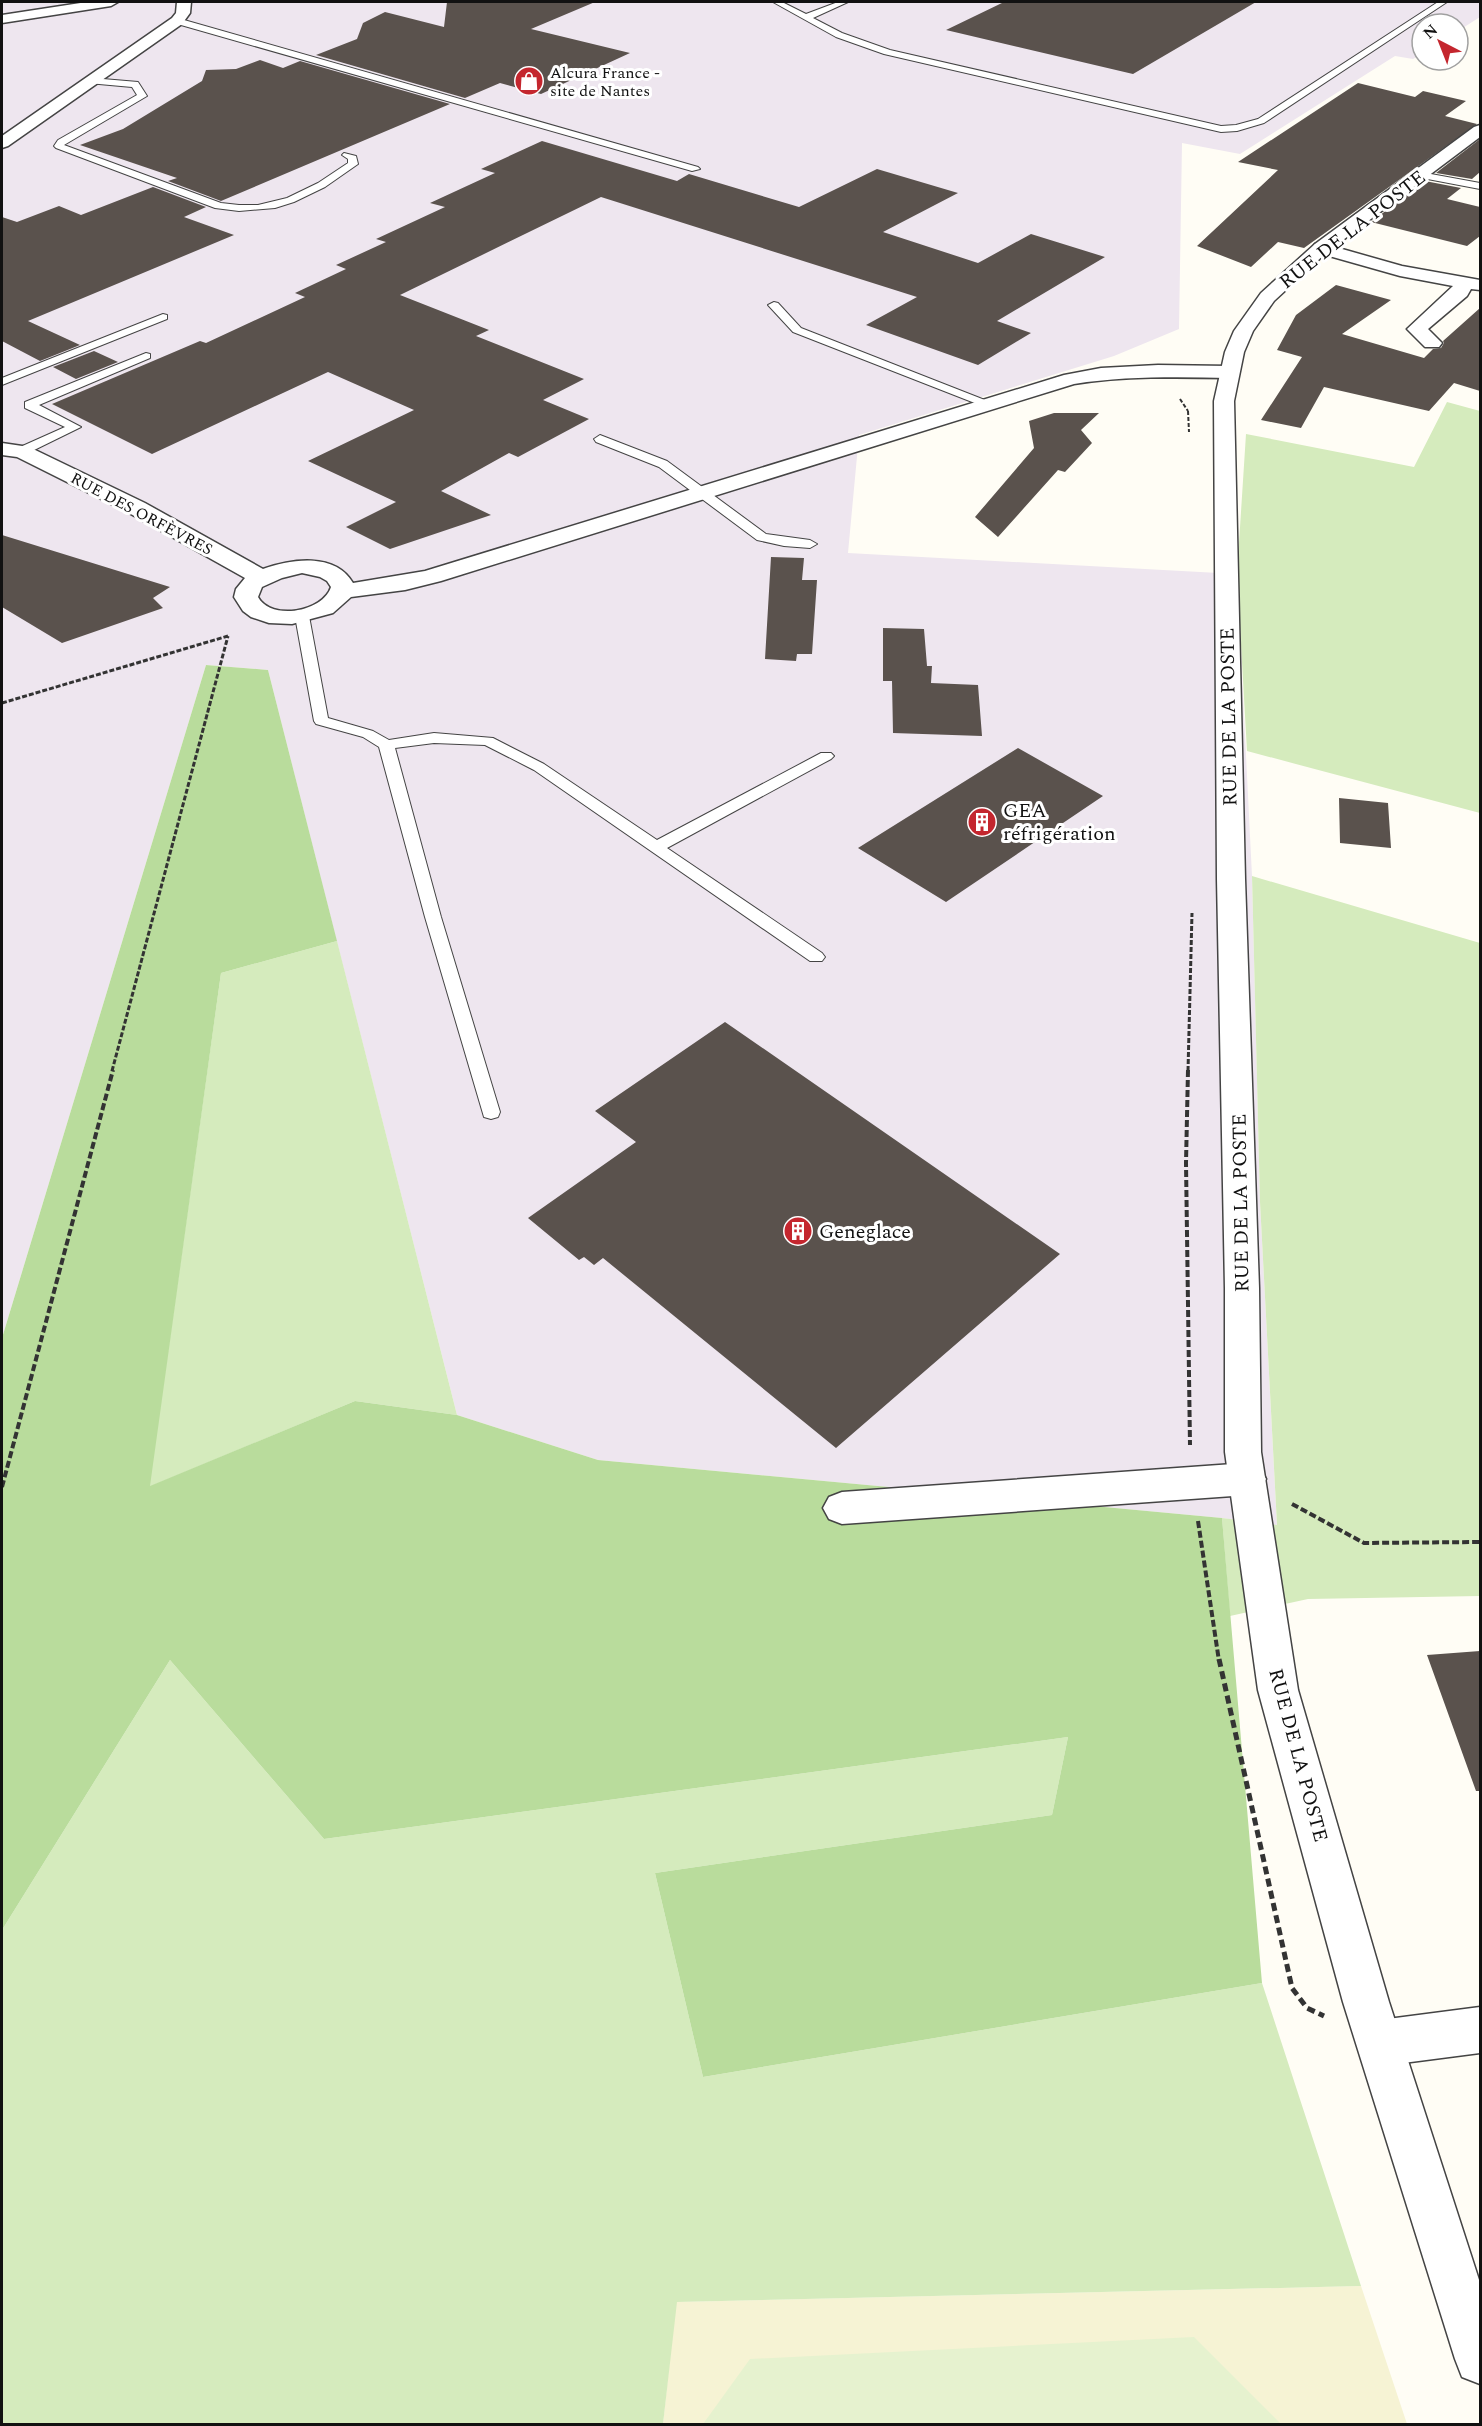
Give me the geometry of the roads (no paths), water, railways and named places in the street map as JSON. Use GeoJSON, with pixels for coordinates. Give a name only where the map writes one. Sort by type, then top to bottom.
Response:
{"type":"FeatureCollection","features":[{"type":"Feature","properties":{"kind":"street"},"geometry":{"type":"LineString","coordinates":[[2,19],[111,2]]}},
{"type":"Feature","properties":{"kind":"street"},"geometry":{"type":"LineString","coordinates":[[2,143],[177,21],[186,6],[184,2]]}},
{"type":"Feature","properties":{"kind":"street","name":"RUE DE LA POSTE"},"geometry":{"type":"LineString","coordinates":[[1480,130],[1321,248],[1280,284],[1253,313],[1211,387],[1230,822],[1242,1288],[1243,1452],[1278,1690],[1380,2043],[1480,2359]]}},
{"type":"Feature","properties":{"kind":"street"},"geometry":{"type":"LineString","coordinates":[[1321,248],[1400,271],[1472,284]]}},
{"type":"Feature","properties":{"kind":"street"},"geometry":{"type":"LineString","coordinates":[[1432,343],[1417,329],[1472,284]]}},
{"type":"Feature","properties":{"kind":"street"},"geometry":{"type":"LineString","coordinates":[[343,591],[405,583],[433,576],[1085,376],[1183,370],[1211,387]]}},
{"type":"Feature","properties":{"kind":"street"},"geometry":{"type":"LineString","coordinates":[[1130,374],[1211,387]]}},
{"type":"Feature","properties":{"kind":"street","name":"RUE DES ORFÈVRES"},"geometry":{"type":"LineString","coordinates":[[2,433],[16,440],[12,450],[150,515],[261,577]]}},
{"type":"Feature","properties":{"kind":"street"},"geometry":{"type":"LineString","coordinates":[[287,568],[316,568],[337,576],[342,583],[343,591],[330,606],[302,616],[273,616],[252,607],[247,599],[247,592],[252,584],[261,577],[287,568]]}},
{"type":"Feature","properties":{"kind":"street"},"geometry":{"type":"LineString","coordinates":[[842,1508],[1247,1479]]}},
{"type":"Feature","properties":{"kind":"street"},"geometry":{"type":"LineString","coordinates":[[1380,2043],[1480,2030]]}},
{"type":"Feature","properties":{"kind":"lane"},"geometry":{"type":"LineString","coordinates":[[777,2],[857,43],[887,52],[1221,129],[1238,128],[1262,121],[1443,2]]}},
{"type":"Feature","properties":{"kind":"lane"},"geometry":{"type":"LineString","coordinates":[[807,17],[844,2]]}},
{"type":"Feature","properties":{"kind":"lane"},"geometry":{"type":"LineString","coordinates":[[177,21],[695,169]]}},
{"type":"Feature","properties":{"kind":"lane"},"geometry":{"type":"LineString","coordinates":[[91,81],[135,84],[142,96],[61,142],[59,146],[219,206],[240,209],[260,208],[302,197],[353,164],[353,158],[347,155]]}},
{"type":"Feature","properties":{"kind":"lane"},"geometry":{"type":"LineString","coordinates":[[1420,176],[1480,186]]}},
{"type":"Feature","properties":{"kind":"lane"},"geometry":{"type":"LineString","coordinates":[[774,305],[797,330],[989,404]]}},
{"type":"Feature","properties":{"kind":"lane"},"geometry":{"type":"LineString","coordinates":[[2,382],[163,317]]}},
{"type":"Feature","properties":{"kind":"lane"},"geometry":{"type":"LineString","coordinates":[[12,450],[75,427],[29,405],[146,356]]}},
{"type":"Feature","properties":{"kind":"lane"},"geometry":{"type":"LineString","coordinates":[[600,439],[663,465],[762,537],[810,544]]}},
{"type":"Feature","properties":{"kind":"lane"},"geometry":{"type":"LineString","coordinates":[[302,616],[321,721],[368,734],[386,745],[434,738],[488,741],[539,766],[816,957]]}},
{"type":"Feature","properties":{"kind":"lane"},"geometry":{"type":"LineString","coordinates":[[386,745],[433,917],[491,1112]]}},
{"type":"Feature","properties":{"kind":"lane"},"geometry":{"type":"LineString","coordinates":[[656,847],[826,756]]}},
{"type":"Feature","properties":{"kind":"place","name":"Alcura France - site de Nantes"},"geometry":{"type":"Point","coordinates":[529,81]}},
{"type":"Feature","properties":{"kind":"place","name":"GEA réfrigération"},"geometry":{"type":"Point","coordinates":[982,822]}},
{"type":"Feature","properties":{"kind":"place","name":"Geneglace"},"geometry":{"type":"Point","coordinates":[798,1231]}}]}
